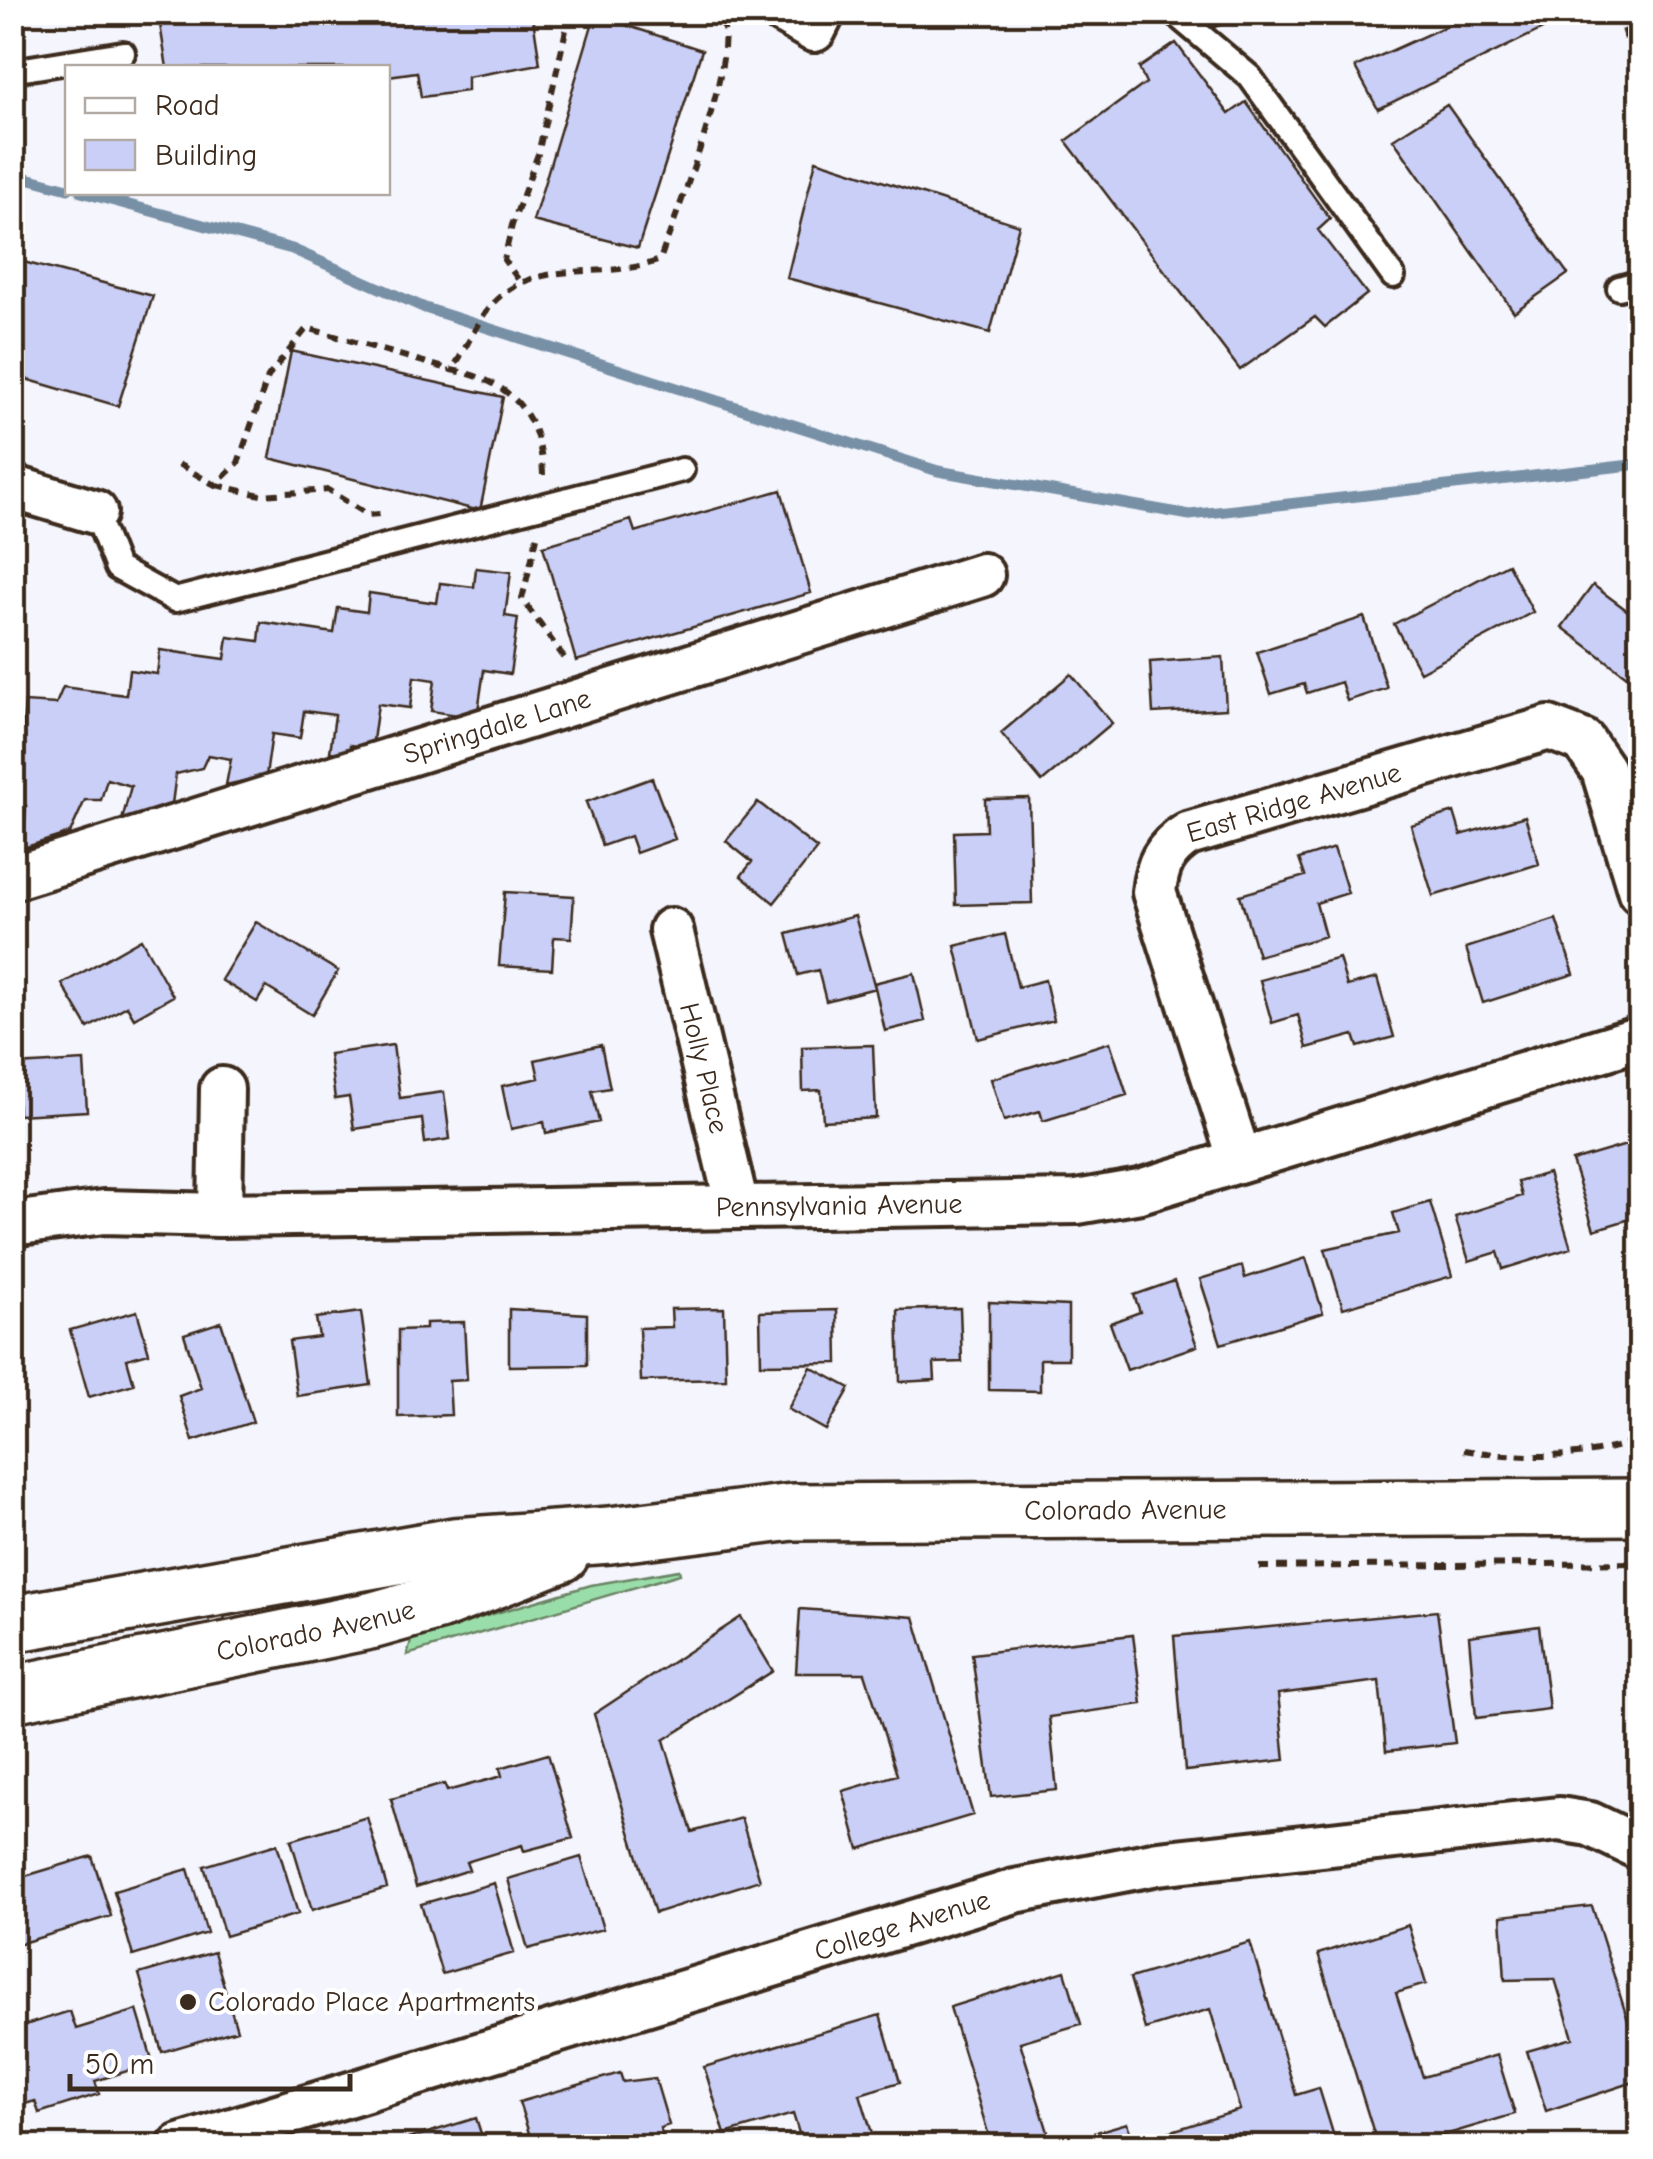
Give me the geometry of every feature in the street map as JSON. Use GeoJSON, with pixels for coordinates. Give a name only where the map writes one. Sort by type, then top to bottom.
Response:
{"type":"FeatureCollection","features":[{"type":"Feature","properties":{"kind":"main road","name":"Colorado Avenue"},"geometry":{"type":"LineString","coordinates":[[12,1624],[454,1546],[610,1535],[793,1512],[1640,1507]]}},
{"type":"Feature","properties":{"kind":"main road","name":"Colorado Avenue"},"geometry":{"type":"LineString","coordinates":[[12,1694],[374,1620],[438,1602],[610,1535]]}},
{"type":"Feature","properties":{"kind":"street"},"geometry":{"type":"LineString","coordinates":[[783,12],[814,30],[823,12]]}},
{"type":"Feature","properties":{"kind":"street"},"geometry":{"type":"LineString","coordinates":[[12,487],[95,512]]}},
{"type":"Feature","properties":{"kind":"street","name":"Springdale Lane"},"geometry":{"type":"LineString","coordinates":[[12,878],[982,575]]}},
{"type":"Feature","properties":{"kind":"street","name":"East Ridge Avenue"},"geometry":{"type":"LineString","coordinates":[[1240,1160],[1154,892],[1158,866],[1172,844],[1188,834],[1549,728],[1583,741],[1603,770],[1640,892]]}},
{"type":"Feature","properties":{"kind":"street","name":"Holly Place"},"geometry":{"type":"LineString","coordinates":[[671,930],[737,1206]]}},
{"type":"Feature","properties":{"kind":"street","name":"Pennsylvania Avenue"},"geometry":{"type":"LineString","coordinates":[[12,1224],[104,1212],[220,1216],[1078,1202],[1140,1191],[1640,1038]]}},
{"type":"Feature","properties":{"kind":"street"},"geometry":{"type":"LineString","coordinates":[[220,1216],[222,1089]]}},
{"type":"Feature","properties":{"kind":"street","name":"College Avenue"},"geometry":{"type":"LineString","coordinates":[[180,2146],[1015,1890],[1158,1862],[1559,1819],[1590,1824],[1640,1848]]}},
{"type":"Feature","properties":{"kind":"lane"},"geometry":{"type":"LineString","coordinates":[[1172,12],[1250,77],[1393,276]]}},
{"type":"Feature","properties":{"kind":"lane"},"geometry":{"type":"LineString","coordinates":[[12,71],[124,53]]}},
{"type":"Feature","properties":{"kind":"lane"},"geometry":{"type":"LineString","coordinates":[[95,512],[117,568],[175,600],[682,470]]}},
{"type":"Feature","properties":{"kind":"path"},"geometry":{"type":"LineString","coordinates":[[518,280],[504,260],[538,154],[570,12]]}},
{"type":"Feature","properties":{"kind":"path"},"geometry":{"type":"LineString","coordinates":[[451,370],[488,308],[518,280],[579,269],[637,268],[660,260],[721,72],[726,23],[719,12]]}},
{"type":"Feature","properties":{"kind":"path"},"geometry":{"type":"LineString","coordinates":[[1618,12],[1640,84]]}},
{"type":"Feature","properties":{"kind":"path"},"geometry":{"type":"LineString","coordinates":[[1638,12],[1640,22]]}},
{"type":"Feature","properties":{"kind":"path"},"geometry":{"type":"LineString","coordinates":[[215,485],[238,463],[268,377],[307,328],[451,370],[488,376],[520,401],[542,455],[544,506],[522,599],[568,661],[573,704]]}},
{"type":"Feature","properties":{"kind":"path"},"geometry":{"type":"LineString","coordinates":[[178,464],[215,485],[260,495],[328,490],[368,515],[414,513],[426,536]]}},
{"type":"Feature","properties":{"kind":"path"},"geometry":{"type":"LineString","coordinates":[[1464,1450],[1495,1455],[1567,1453],[1618,1448],[1640,1439]]}},
{"type":"Feature","properties":{"kind":"path"},"geometry":{"type":"LineString","coordinates":[[1259,1566],[1640,1562]]}},
{"type":"Feature","properties":{"kind":"green space"},"geometry":{"type":"Polygon","coordinates":[[[679,1570],[680,1574],[407,1655],[412,1638],[591,1585],[679,1570]]]}},
{"type":"Feature","properties":{"kind":"building"},"geometry":{"type":"Polygon","coordinates":[[[158,12],[532,12],[540,64],[467,77],[467,91],[421,97],[417,72],[390,76],[390,65],[167,65],[158,12]]]}},
{"type":"Feature","properties":{"kind":"building"},"geometry":{"type":"Polygon","coordinates":[[[1207,12],[1261,12],[1211,28],[1207,12]]]}},
{"type":"Feature","properties":{"kind":"building"},"geometry":{"type":"Polygon","coordinates":[[[1477,12],[1562,12],[1565,18],[1378,109],[1355,67],[1477,12]]]}},
{"type":"Feature","properties":{"kind":"building"},"geometry":{"type":"Polygon","coordinates":[[[595,15],[702,50],[638,248],[533,221],[595,15]]]}},
{"type":"Feature","properties":{"kind":"building"},"geometry":{"type":"Polygon","coordinates":[[[1176,43],[1229,114],[1246,102],[1330,219],[1318,230],[1367,294],[1325,327],[1315,317],[1240,370],[1066,141],[1146,83],[1139,68],[1176,43]]]}},
{"type":"Feature","properties":{"kind":"building"},"geometry":{"type":"Polygon","coordinates":[[[1447,105],[1568,274],[1514,312],[1393,139],[1447,105]]]}},
{"type":"Feature","properties":{"kind":"building"},"geometry":{"type":"Polygon","coordinates":[[[816,160],[1019,225],[990,333],[787,278],[816,160]]]}},
{"type":"Feature","properties":{"kind":"building"},"geometry":{"type":"Polygon","coordinates":[[[12,259],[153,296],[118,406],[12,375],[12,259]]]}},
{"type":"Feature","properties":{"kind":"building"},"geometry":{"type":"Polygon","coordinates":[[[291,351],[503,397],[480,511],[270,458],[291,351]]]}},
{"type":"Feature","properties":{"kind":"building"},"geometry":{"type":"Polygon","coordinates":[[[781,490],[811,593],[576,661],[543,546],[631,520],[635,532],[781,490]]]}},
{"type":"Feature","properties":{"kind":"building"},"geometry":{"type":"Polygon","coordinates":[[[1508,564],[1533,612],[1420,672],[1394,624],[1508,564]]]}},
{"type":"Feature","properties":{"kind":"building"},"geometry":{"type":"Polygon","coordinates":[[[476,568],[511,572],[505,616],[518,618],[510,674],[484,670],[477,718],[431,711],[435,680],[414,677],[410,708],[378,704],[372,748],[350,745],[349,755],[330,752],[335,715],[304,711],[300,738],[272,734],[266,776],[226,785],[231,759],[208,755],[202,768],[176,774],[172,804],[122,820],[131,786],[107,779],[101,800],[85,800],[70,833],[23,848],[26,806],[12,805],[12,799],[17,799],[25,702],[56,704],[63,687],[126,695],[129,670],[157,674],[160,650],[225,659],[228,637],[259,641],[261,622],[334,633],[338,608],[367,612],[369,593],[437,603],[440,583],[474,587],[476,568]]]}},
{"type":"Feature","properties":{"kind":"building"},"geometry":{"type":"Polygon","coordinates":[[[1593,585],[1640,620],[1640,686],[1562,627],[1593,585]]]}},
{"type":"Feature","properties":{"kind":"building"},"geometry":{"type":"Polygon","coordinates":[[[1364,617],[1387,688],[1347,701],[1341,682],[1307,693],[1304,684],[1271,694],[1257,652],[1364,617]]]}},
{"type":"Feature","properties":{"kind":"building"},"geometry":{"type":"Polygon","coordinates":[[[1223,657],[1226,709],[1153,713],[1150,662],[1223,657]]]}},
{"type":"Feature","properties":{"kind":"building"},"geometry":{"type":"Polygon","coordinates":[[[1071,674],[1112,723],[1042,782],[1001,733],[1071,674]]]}},
{"type":"Feature","properties":{"kind":"building"},"geometry":{"type":"Polygon","coordinates":[[[652,778],[675,839],[636,853],[630,836],[602,846],[586,802],[652,778]]]}},
{"type":"Feature","properties":{"kind":"building"},"geometry":{"type":"Polygon","coordinates":[[[1029,798],[1032,903],[956,905],[954,832],[986,831],[985,799],[1029,798]]]}},
{"type":"Feature","properties":{"kind":"building"},"geometry":{"type":"Polygon","coordinates":[[[758,802],[817,849],[774,903],[741,876],[752,862],[726,841],[758,802]]]}},
{"type":"Feature","properties":{"kind":"building"},"geometry":{"type":"Polygon","coordinates":[[[1454,812],[1461,835],[1525,816],[1539,864],[1433,896],[1411,825],[1454,812]]]}},
{"type":"Feature","properties":{"kind":"building"},"geometry":{"type":"Polygon","coordinates":[[[1334,848],[1348,893],[1316,903],[1325,936],[1258,956],[1240,895],[1305,876],[1299,859],[1334,848]]]}},
{"type":"Feature","properties":{"kind":"building"},"geometry":{"type":"Polygon","coordinates":[[[505,892],[574,896],[571,938],[554,937],[552,969],[499,966],[505,892]]]}},
{"type":"Feature","properties":{"kind":"building"},"geometry":{"type":"Polygon","coordinates":[[[855,916],[875,988],[826,1001],[818,970],[798,975],[787,934],[855,916]]]}},
{"type":"Feature","properties":{"kind":"building"},"geometry":{"type":"Polygon","coordinates":[[[1556,919],[1574,974],[1483,1003],[1466,948],[1556,919]]]}},
{"type":"Feature","properties":{"kind":"building"},"geometry":{"type":"Polygon","coordinates":[[[256,922],[338,971],[312,1015],[266,987],[257,1002],[221,980],[256,922]]]}},
{"type":"Feature","properties":{"kind":"building"},"geometry":{"type":"Polygon","coordinates":[[[1005,934],[1018,987],[1045,980],[1054,1020],[978,1039],[955,946],[1005,934]]]}},
{"type":"Feature","properties":{"kind":"building"},"geometry":{"type":"Polygon","coordinates":[[[141,939],[173,996],[134,1018],[127,1006],[88,1028],[62,984],[141,939]]]}},
{"type":"Feature","properties":{"kind":"building"},"geometry":{"type":"Polygon","coordinates":[[[1339,958],[1347,986],[1377,978],[1394,1037],[1358,1047],[1354,1035],[1307,1048],[1298,1015],[1272,1023],[1260,980],[1339,958]]]}},
{"type":"Feature","properties":{"kind":"building"},"geometry":{"type":"Polygon","coordinates":[[[914,973],[925,1021],[885,1031],[874,983],[914,973]]]}},
{"type":"Feature","properties":{"kind":"building"},"geometry":{"type":"Polygon","coordinates":[[[1110,1042],[1127,1095],[1043,1121],[1040,1111],[1004,1121],[991,1079],[1110,1042]]]}},
{"type":"Feature","properties":{"kind":"building"},"geometry":{"type":"Polygon","coordinates":[[[393,1045],[400,1098],[444,1092],[450,1139],[425,1143],[422,1119],[354,1129],[349,1097],[335,1099],[329,1054],[393,1045]]]}},
{"type":"Feature","properties":{"kind":"building"},"geometry":{"type":"Polygon","coordinates":[[[601,1045],[610,1088],[592,1091],[599,1122],[546,1133],[544,1122],[511,1129],[502,1086],[539,1078],[535,1060],[601,1045]]]}},
{"type":"Feature","properties":{"kind":"building"},"geometry":{"type":"Polygon","coordinates":[[[873,1045],[876,1118],[823,1121],[821,1090],[803,1091],[802,1047],[873,1045]]]}},
{"type":"Feature","properties":{"kind":"building"},"geometry":{"type":"Polygon","coordinates":[[[84,1061],[87,1111],[18,1115],[16,1065],[84,1061]]]}},
{"type":"Feature","properties":{"kind":"building"},"geometry":{"type":"Polygon","coordinates":[[[1640,1141],[1640,1216],[1594,1230],[1572,1161],[1640,1141]]]}},
{"type":"Feature","properties":{"kind":"building"},"geometry":{"type":"Polygon","coordinates":[[[1548,1173],[1571,1248],[1503,1269],[1498,1252],[1469,1261],[1455,1217],[1522,1196],[1518,1182],[1548,1173]]]}},
{"type":"Feature","properties":{"kind":"building"},"geometry":{"type":"Polygon","coordinates":[[[1430,1202],[1452,1276],[1343,1308],[1325,1249],[1399,1233],[1393,1213],[1430,1202]]]}},
{"type":"Feature","properties":{"kind":"building"},"geometry":{"type":"Polygon","coordinates":[[[1306,1258],[1323,1313],[1221,1344],[1200,1279],[1242,1266],[1245,1278],[1306,1258]]]}},
{"type":"Feature","properties":{"kind":"building"},"geometry":{"type":"Polygon","coordinates":[[[1174,1281],[1197,1346],[1127,1370],[1110,1323],[1140,1312],[1134,1295],[1174,1281]]]}},
{"type":"Feature","properties":{"kind":"building"},"geometry":{"type":"Polygon","coordinates":[[[989,1302],[1068,1306],[1068,1359],[1040,1359],[1040,1391],[989,1390],[989,1302]]]}},
{"type":"Feature","properties":{"kind":"building"},"geometry":{"type":"Polygon","coordinates":[[[724,1308],[726,1379],[641,1381],[639,1328],[672,1327],[671,1309],[724,1308]]]}},
{"type":"Feature","properties":{"kind":"building"},"geometry":{"type":"Polygon","coordinates":[[[960,1308],[962,1362],[934,1363],[935,1380],[900,1382],[898,1310],[960,1308]]]}},
{"type":"Feature","properties":{"kind":"building"},"geometry":{"type":"Polygon","coordinates":[[[509,1309],[587,1314],[587,1365],[509,1366],[509,1309]]]}},
{"type":"Feature","properties":{"kind":"building"},"geometry":{"type":"Polygon","coordinates":[[[837,1310],[838,1363],[761,1364],[760,1312],[837,1310]]]}},
{"type":"Feature","properties":{"kind":"building"},"geometry":{"type":"Polygon","coordinates":[[[137,1311],[149,1353],[127,1359],[134,1384],[89,1397],[70,1330],[137,1311]]]}},
{"type":"Feature","properties":{"kind":"building"},"geometry":{"type":"Polygon","coordinates":[[[361,1312],[371,1385],[297,1396],[289,1341],[319,1337],[316,1318],[361,1312]]]}},
{"type":"Feature","properties":{"kind":"building"},"geometry":{"type":"Polygon","coordinates":[[[221,1322],[253,1422],[193,1441],[179,1396],[201,1388],[184,1334],[221,1322]]]}},
{"type":"Feature","properties":{"kind":"building"},"geometry":{"type":"Polygon","coordinates":[[[464,1322],[467,1380],[449,1381],[451,1415],[398,1417],[398,1330],[426,1329],[426,1323],[464,1322]]]}},
{"type":"Feature","properties":{"kind":"building"},"geometry":{"type":"Polygon","coordinates":[[[811,1367],[850,1388],[826,1430],[788,1409],[811,1367]]]}},
{"type":"Feature","properties":{"kind":"building"},"geometry":{"type":"Polygon","coordinates":[[[800,1609],[914,1617],[973,1815],[859,1849],[843,1791],[897,1775],[865,1673],[796,1673],[800,1609]]]}},
{"type":"Feature","properties":{"kind":"building"},"geometry":{"type":"Polygon","coordinates":[[[1437,1611],[1455,1743],[1386,1751],[1379,1681],[1278,1694],[1285,1760],[1185,1771],[1174,1636],[1437,1611]]]}},
{"type":"Feature","properties":{"kind":"building"},"geometry":{"type":"Polygon","coordinates":[[[741,1617],[773,1671],[664,1740],[692,1832],[741,1818],[760,1880],[655,1913],[594,1714],[741,1617]]]}},
{"type":"Feature","properties":{"kind":"building"},"geometry":{"type":"Polygon","coordinates":[[[1539,1626],[1549,1709],[1476,1718],[1469,1636],[1539,1626]]]}},
{"type":"Feature","properties":{"kind":"building"},"geometry":{"type":"Polygon","coordinates":[[[1133,1635],[1142,1704],[1049,1717],[1057,1790],[991,1797],[972,1654],[1133,1635]]]}},
{"type":"Feature","properties":{"kind":"building"},"geometry":{"type":"Polygon","coordinates":[[[548,1754],[573,1838],[524,1851],[522,1845],[466,1862],[469,1870],[416,1887],[391,1799],[444,1784],[447,1791],[502,1776],[500,1768],[548,1754]]]}},
{"type":"Feature","properties":{"kind":"building","name":"Colorado Place Apartments"},"geometry":{"type":"Polygon","coordinates":[[[367,1817],[387,1888],[312,1910],[291,1840],[367,1817]]]}},
{"type":"Feature","properties":{"kind":"building","name":"Colorado Place Apartments"},"geometry":{"type":"Polygon","coordinates":[[[277,1844],[298,1914],[225,1936],[204,1866],[277,1844]]]}},
{"type":"Feature","properties":{"kind":"building"},"geometry":{"type":"Polygon","coordinates":[[[92,1856],[111,1916],[12,1946],[12,1880],[92,1856]]]}},
{"type":"Feature","properties":{"kind":"building"},"geometry":{"type":"Polygon","coordinates":[[[581,1857],[603,1929],[528,1949],[508,1879],[581,1857]]]}},
{"type":"Feature","properties":{"kind":"building","name":"Colorado Place Apartments"},"geometry":{"type":"Polygon","coordinates":[[[188,1869],[207,1933],[133,1956],[114,1891],[188,1869]]]}},
{"type":"Feature","properties":{"kind":"building"},"geometry":{"type":"Polygon","coordinates":[[[494,1883],[514,1953],[442,1974],[421,1904],[494,1883]]]}},
{"type":"Feature","properties":{"kind":"building"},"geometry":{"type":"Polygon","coordinates":[[[1592,1906],[1640,2059],[1640,2080],[1546,2111],[1527,2051],[1573,2038],[1555,1979],[1505,1980],[1501,1916],[1592,1906]]]}},
{"type":"Feature","properties":{"kind":"building"},"geometry":{"type":"Polygon","coordinates":[[[1408,1925],[1426,1984],[1396,1993],[1423,2077],[1497,2055],[1515,2114],[1408,2146],[1378,2146],[1318,1954],[1408,1925]]]}},
{"type":"Feature","properties":{"kind":"building"},"geometry":{"type":"Polygon","coordinates":[[[1250,1942],[1296,2095],[1319,2088],[1335,2140],[1314,2146],[1169,2146],[1165,2133],[1240,2110],[1210,2009],[1145,2029],[1130,1978],[1250,1942]]]}},
{"type":"Feature","properties":{"kind":"building","name":"Colorado Place Apartments"},"geometry":{"type":"Polygon","coordinates":[[[214,1952],[237,2030],[162,2052],[139,1974],[214,1952]]]}},
{"type":"Feature","properties":{"kind":"building"},"geometry":{"type":"Polygon","coordinates":[[[1065,1971],[1081,2024],[1020,2042],[1052,2145],[1127,2123],[1135,2146],[992,2146],[950,2007],[1065,1971]]]}},
{"type":"Feature","properties":{"kind":"building"},"geometry":{"type":"Polygon","coordinates":[[[12,2006],[19,2027],[70,2011],[76,2029],[137,2010],[153,2063],[95,2081],[99,2094],[39,2113],[35,2101],[12,2108],[12,2006]]]}},
{"type":"Feature","properties":{"kind":"building"},"geometry":{"type":"Polygon","coordinates":[[[880,2015],[900,2082],[860,2094],[876,2146],[803,2146],[793,2114],[725,2134],[704,2067],[880,2015]]]}},
{"type":"Feature","properties":{"kind":"building"},"geometry":{"type":"Polygon","coordinates":[[[620,2073],[623,2082],[655,2078],[669,2125],[660,2128],[665,2146],[533,2146],[519,2102],[620,2073]]]}},
{"type":"Feature","properties":{"kind":"building"},"geometry":{"type":"Polygon","coordinates":[[[476,2118],[485,2146],[385,2146],[476,2118]]]}},
{"type":"Feature","properties":{"kind":"waterway"},"geometry":{"type":"LineString","coordinates":[[12,174],[65,188]]}},
{"type":"Feature","properties":{"kind":"waterway"},"geometry":{"type":"LineString","coordinates":[[92,195],[292,249],[425,308],[938,471],[1190,515],[1640,464]]}},
{"type":"Feature","properties":{"kind":"place","name":"Colorado Place Apartments"},"geometry":{"type":"Point","coordinates":[188,2002]}}]}
